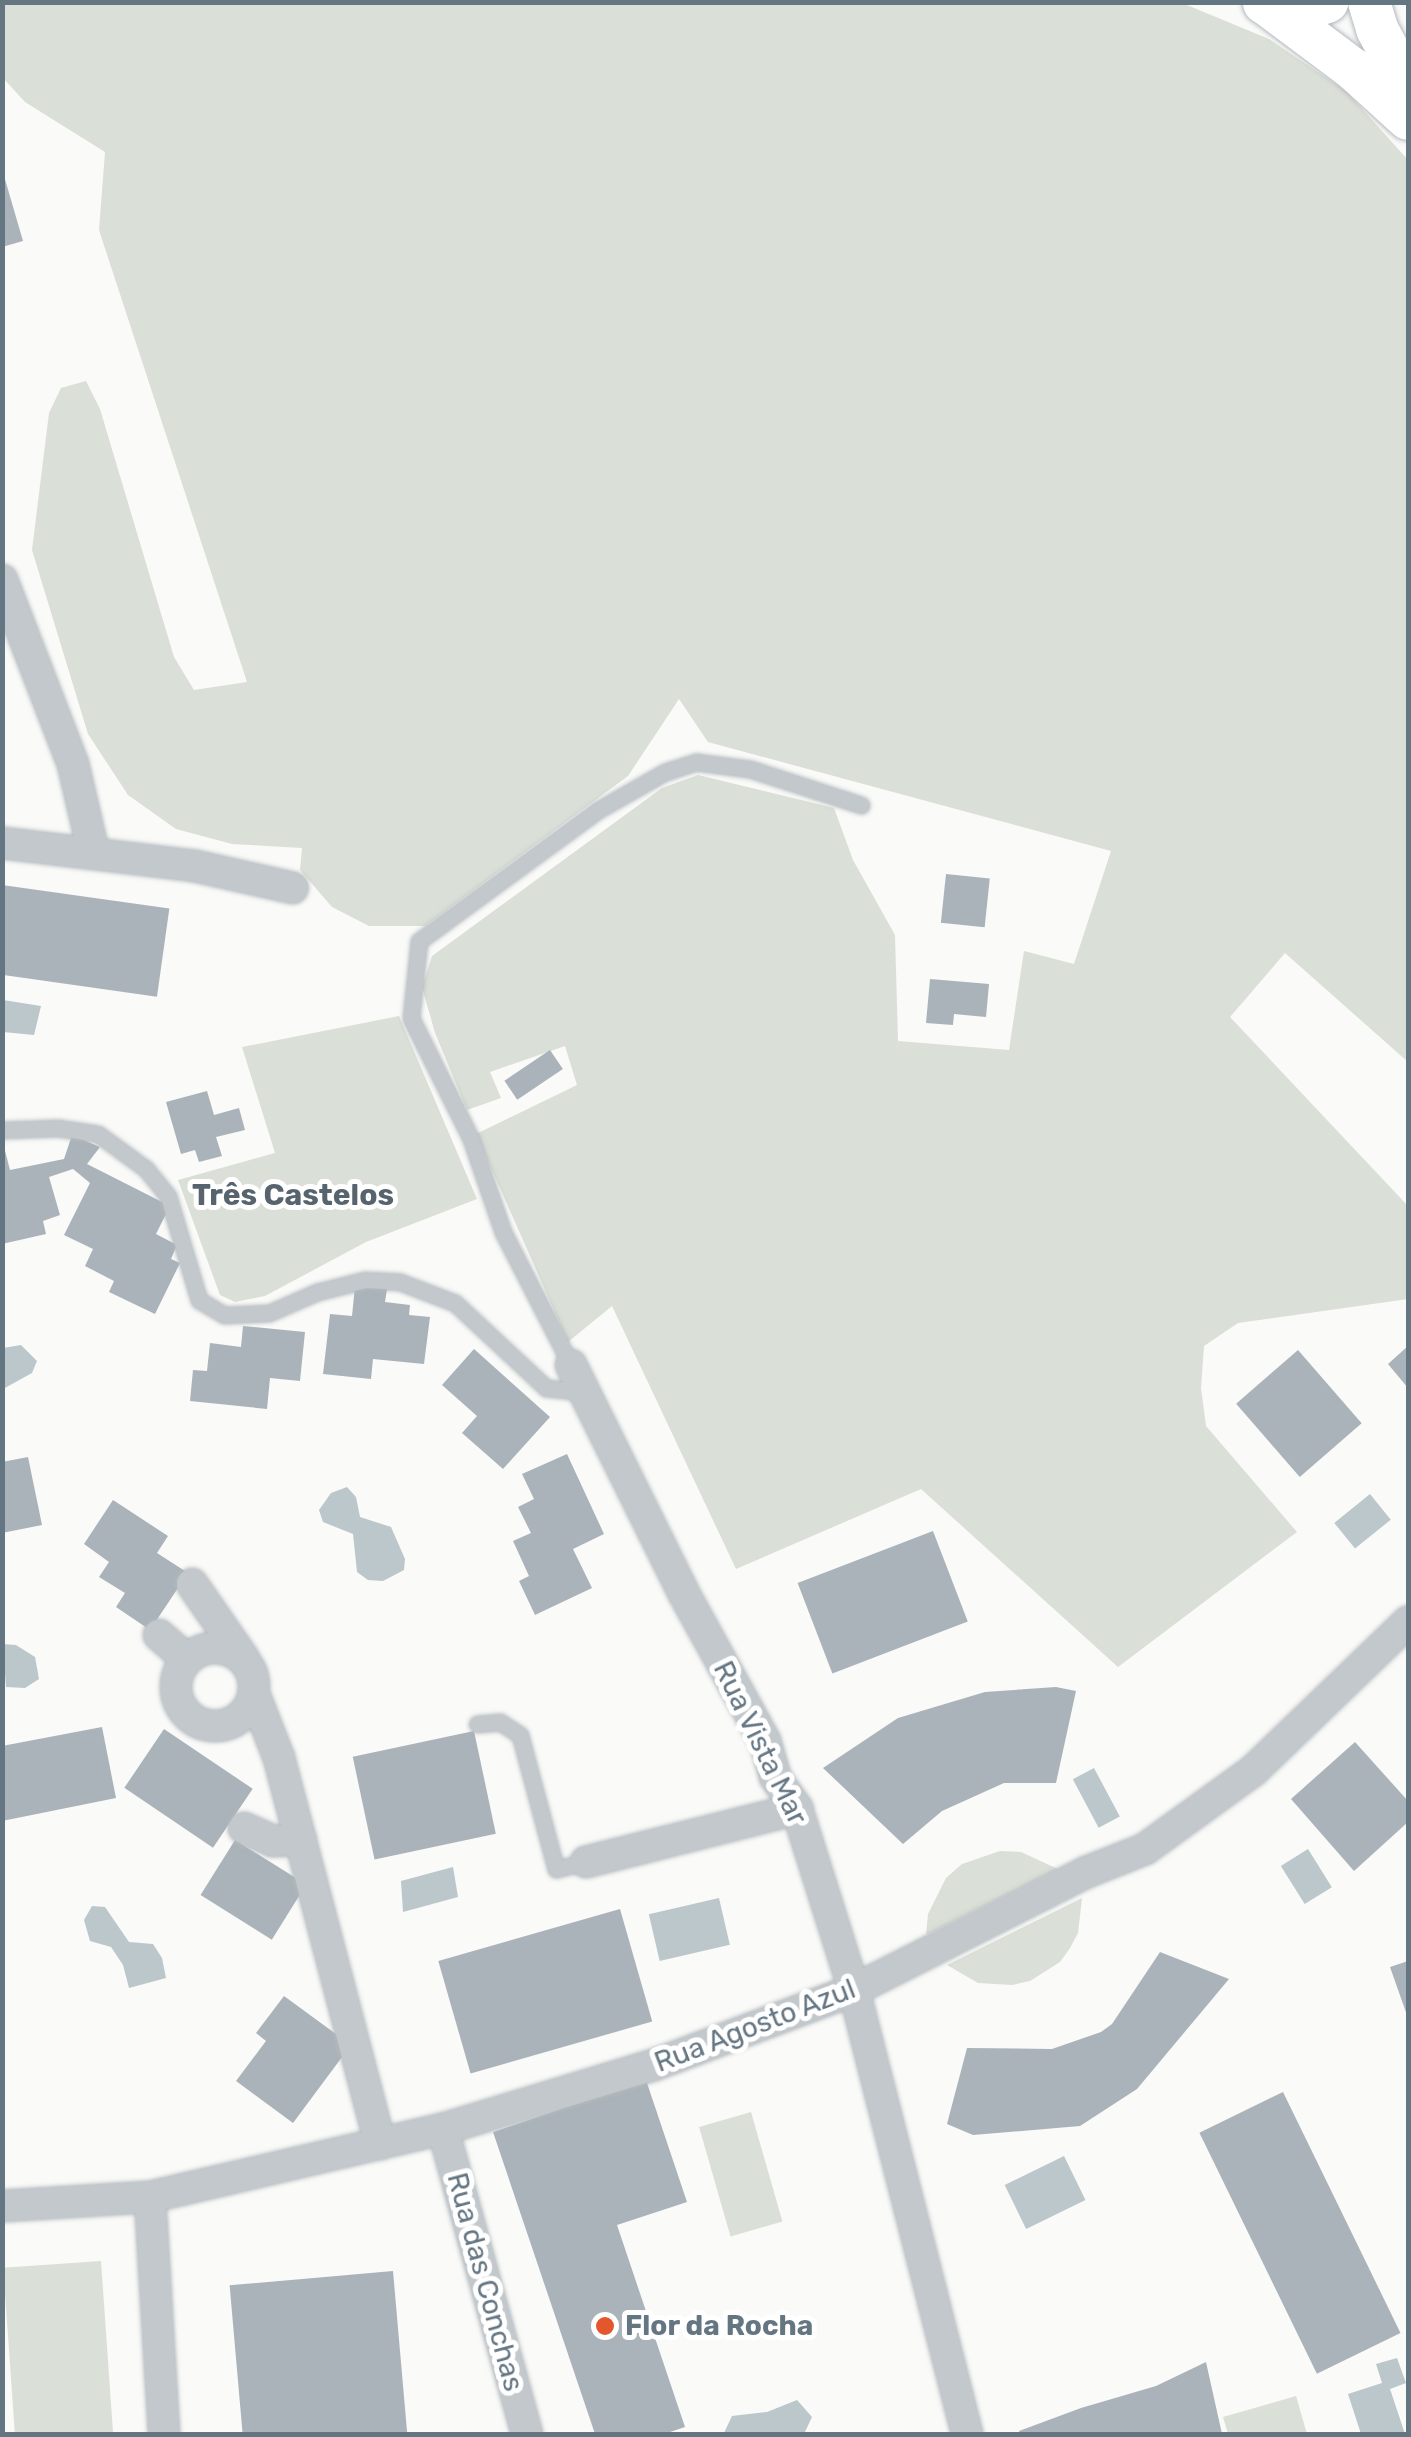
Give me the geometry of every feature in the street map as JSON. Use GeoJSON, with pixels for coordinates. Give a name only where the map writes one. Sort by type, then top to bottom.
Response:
{"type":"FeatureCollection","features":[{"type":"Feature","properties":{"kind":"street"},"geometry":{"type":"LineString","coordinates":[[1265,4],[1301,11],[1327,2]]}},
{"type":"Feature","properties":{"kind":"street"},"geometry":{"type":"LineString","coordinates":[[1369,2],[1377,29],[1408,87]]}},
{"type":"Feature","properties":{"kind":"street"},"geometry":{"type":"LineString","coordinates":[[1265,4],[1353,68],[1408,119]]}},
{"type":"Feature","properties":{"kind":"street"},"geometry":{"type":"LineString","coordinates":[[2,580],[73,764],[94,854]]}},
{"type":"Feature","properties":{"kind":"street"},"geometry":{"type":"LineString","coordinates":[[2,843],[196,866],[293,888]]}},
{"type":"Feature","properties":{"kind":"street","name":"Rua Vista Mar"},"geometry":{"type":"LineString","coordinates":[[578,1378],[683,1592],[765,1740],[775,1776],[797,1809],[854,1990],[967,2434]]}},
{"type":"Feature","properties":{"kind":"street"},"geometry":{"type":"LineString","coordinates":[[192,1584],[252,1674],[254,1694],[268,1723],[301,1840],[377,2131]]}},
{"type":"Feature","properties":{"kind":"street","name":"Rua Agosto Azul"},"geometry":{"type":"LineString","coordinates":[[2,2206],[150,2197],[377,2131],[443,2129],[654,2065],[854,1990],[1087,1872],[1145,1849],[1254,1770],[1408,1622]]}},
{"type":"Feature","properties":{"kind":"street"},"geometry":{"type":"LineString","coordinates":[[159,1635],[186,1659]]}},
{"type":"Feature","properties":{"kind":"street"},"geometry":{"type":"LineString","coordinates":[[246,1662],[223,1648],[210,1648],[186,1659],[176,1682],[177,1694],[188,1715],[198,1722],[222,1726],[235,1721],[254,1694]]}},
{"type":"Feature","properties":{"kind":"street"},"geometry":{"type":"LineString","coordinates":[[586,1862],[797,1809]]}},
{"type":"Feature","properties":{"kind":"street"},"geometry":{"type":"LineString","coordinates":[[244,1828],[274,1841],[301,1840]]}},
{"type":"Feature","properties":{"kind":"street","name":"Rua das Conchas"},"geometry":{"type":"LineString","coordinates":[[443,2129],[528,2434]]}},
{"type":"Feature","properties":{"kind":"street"},"geometry":{"type":"LineString","coordinates":[[150,2197],[164,2434]]}},
{"type":"Feature","properties":{"kind":"lane"},"geometry":{"type":"LineString","coordinates":[[2,1130],[58,1128],[98,1134],[146,1168],[168,1196],[199,1300],[224,1315],[269,1313],[317,1292],[365,1280],[400,1282],[455,1304],[546,1388],[578,1378],[503,1232],[471,1139],[411,1018],[419,941],[598,810],[665,772],[696,762],[750,770],[862,806]]}},
{"type":"Feature","properties":{"kind":"lane"},"geometry":{"type":"LineString","coordinates":[[478,1724],[500,1722],[520,1735],[556,1869],[586,1862]]}},
{"type":"Feature","properties":{"kind":"shaded area"},"geometry":{"type":"Polygon","coordinates":[[[3,3],[1182,3],[1269,39],[1346,91],[1408,160],[1408,1062],[1285,953],[1230,1017],[1408,1206],[1408,1299],[1238,1323],[1204,1346],[1201,1388],[1206,1426],[1297,1532],[1118,1667],[921,1489],[736,1569],[612,1306],[568,1342],[476,1134],[577,1085],[565,1046],[490,1072],[501,1098],[467,1110],[435,1033],[422,987],[432,956],[662,788],[698,775],[834,808],[853,860],[895,935],[898,1041],[1009,1050],[1024,951],[1074,964],[1111,851],[708,742],[679,699],[628,776],[425,926],[369,926],[332,907],[300,870],[302,848],[232,844],[176,829],[128,795],[88,734],[32,550],[49,413],[61,388],[86,381],[100,409],[174,657],[194,690],[247,682],[99,230],[105,152],[25,102],[3,78],[3,3]]]}},
{"type":"Feature","properties":{"kind":"shaded area"},"geometry":{"type":"Polygon","coordinates":[[[3,1000],[41,1006],[34,1035],[3,1032],[3,1000]]]}},
{"type":"Feature","properties":{"kind":"shaded area"},"geometry":{"type":"Polygon","coordinates":[[[399,1016],[477,1199],[366,1242],[265,1296],[235,1302],[220,1295],[178,1180],[275,1153],[242,1047],[399,1016]]]}},
{"type":"Feature","properties":{"kind":"shaded area"},"geometry":{"type":"Polygon","coordinates":[[[21,1345],[37,1361],[32,1373],[3,1389],[3,1348],[21,1345]]]}},
{"type":"Feature","properties":{"kind":"shaded area"},"geometry":{"type":"Polygon","coordinates":[[[347,1487],[356,1497],[360,1517],[391,1527],[405,1559],[404,1570],[383,1581],[368,1580],[357,1572],[353,1534],[323,1522],[319,1510],[331,1493],[347,1487]]]}},
{"type":"Feature","properties":{"kind":"shaded area"},"geometry":{"type":"Polygon","coordinates":[[[1370,1494],[1391,1520],[1355,1549],[1334,1523],[1370,1494]]]}},
{"type":"Feature","properties":{"kind":"shaded area"},"geometry":{"type":"Polygon","coordinates":[[[3,1644],[16,1645],[35,1657],[39,1679],[25,1688],[6,1687],[3,1644]]]}},
{"type":"Feature","properties":{"kind":"shaded area"},"geometry":{"type":"Polygon","coordinates":[[[1094,1768],[1120,1817],[1099,1828],[1073,1779],[1094,1768]]]}},
{"type":"Feature","properties":{"kind":"shaded area"},"geometry":{"type":"Polygon","coordinates":[[[1308,1849],[1332,1887],[1305,1904],[1281,1866],[1308,1849]]]}},
{"type":"Feature","properties":{"kind":"shaded area"},"geometry":{"type":"Polygon","coordinates":[[[1000,1851],[1021,1852],[1058,1869],[926,1935],[928,1914],[946,1878],[962,1864],[1000,1851]]]}},
{"type":"Feature","properties":{"kind":"shaded area"},"geometry":{"type":"Polygon","coordinates":[[[453,1867],[458,1897],[403,1912],[401,1881],[453,1867]]]}},
{"type":"Feature","properties":{"kind":"shaded area"},"geometry":{"type":"Polygon","coordinates":[[[719,1898],[730,1945],[660,1961],[649,1914],[719,1898]]]}},
{"type":"Feature","properties":{"kind":"shaded area"},"geometry":{"type":"Polygon","coordinates":[[[1082,1898],[1078,1933],[1070,1948],[1060,1962],[1030,1981],[1012,1985],[978,1983],[947,1965],[1082,1898]]]}},
{"type":"Feature","properties":{"kind":"shaded area"},"geometry":{"type":"Polygon","coordinates":[[[92,1906],[105,1907],[129,1942],[153,1944],[162,1958],[166,1978],[129,1988],[123,1965],[111,1947],[90,1941],[84,1920],[92,1906]]]}},
{"type":"Feature","properties":{"kind":"shaded area"},"geometry":{"type":"Polygon","coordinates":[[[751,2112],[782,2222],[731,2236],[699,2127],[751,2112]]]}},
{"type":"Feature","properties":{"kind":"shaded area"},"geometry":{"type":"Polygon","coordinates":[[[1064,2156],[1085,2200],[1026,2229],[1005,2185],[1064,2156]]]}},
{"type":"Feature","properties":{"kind":"shaded area"},"geometry":{"type":"Polygon","coordinates":[[[101,2261],[113,2434],[15,2434],[3,2268],[101,2261]]]}},
{"type":"Feature","properties":{"kind":"shaded area"},"geometry":{"type":"Polygon","coordinates":[[[1397,2358],[1406,2383],[1390,2389],[1405,2434],[1361,2434],[1348,2394],[1382,2383],[1376,2364],[1397,2358]]]}},
{"type":"Feature","properties":{"kind":"shaded area"},"geometry":{"type":"Polygon","coordinates":[[[1296,2396],[1307,2434],[1228,2434],[1223,2417],[1296,2396]]]}},
{"type":"Feature","properties":{"kind":"shaded area"},"geometry":{"type":"Polygon","coordinates":[[[797,2400],[812,2417],[804,2434],[724,2433],[732,2416],[767,2412],[797,2400]]]}},
{"type":"Feature","properties":{"kind":"building"},"geometry":{"type":"Polygon","coordinates":[[[2,169],[23,241],[2,247],[2,169]]]}},
{"type":"Feature","properties":{"kind":"building"},"geometry":{"type":"Polygon","coordinates":[[[946,874],[990,879],[985,927],[941,923],[946,874]]]}},
{"type":"Feature","properties":{"kind":"building"},"geometry":{"type":"Polygon","coordinates":[[[2,885],[169,909],[157,997],[2,975],[2,885]]]}},
{"type":"Feature","properties":{"kind":"building"},"geometry":{"type":"Polygon","coordinates":[[[930,979],[989,984],[986,1017],[954,1014],[953,1025],[926,1023],[930,979]]]}},
{"type":"Feature","properties":{"kind":"building"},"geometry":{"type":"Polygon","coordinates":[[[550,1050],[563,1069],[517,1100],[504,1081],[550,1050]]]}},
{"type":"Feature","properties":{"kind":"building"},"geometry":{"type":"Polygon","coordinates":[[[207,1091],[214,1115],[239,1108],[245,1130],[216,1137],[222,1156],[199,1162],[195,1150],[181,1154],[166,1102],[207,1091]]]}},
{"type":"Feature","properties":{"kind":"building"},"geometry":{"type":"Polygon","coordinates":[[[72,1135],[100,1147],[87,1164],[170,1206],[156,1234],[177,1245],[171,1259],[180,1263],[155,1314],[109,1292],[114,1281],[85,1266],[93,1249],[64,1235],[90,1183],[73,1169],[49,1177],[60,1215],[43,1221],[46,1234],[2,1244],[2,1139],[10,1170],[64,1159],[72,1135]]]}},
{"type":"Feature","properties":{"kind":"building"},"geometry":{"type":"Polygon","coordinates":[[[355,1286],[387,1289],[385,1302],[410,1305],[409,1315],[430,1317],[424,1364],[373,1359],[371,1379],[323,1374],[330,1314],[352,1316],[355,1286]]]}},
{"type":"Feature","properties":{"kind":"building"},"geometry":{"type":"Polygon","coordinates":[[[243,1326],[305,1332],[300,1381],[270,1378],[267,1409],[190,1401],[193,1370],[207,1371],[210,1343],[241,1347],[243,1326]]]}},
{"type":"Feature","properties":{"kind":"building"},"geometry":{"type":"Polygon","coordinates":[[[1408,1346],[1408,1388],[1388,1364],[1408,1346]]]}},
{"type":"Feature","properties":{"kind":"building"},"geometry":{"type":"Polygon","coordinates":[[[474,1349],[550,1417],[503,1469],[462,1433],[477,1416],[442,1385],[474,1349]]]}},
{"type":"Feature","properties":{"kind":"building"},"geometry":{"type":"Polygon","coordinates":[[[1298,1350],[1362,1423],[1300,1477],[1236,1404],[1298,1350]]]}},
{"type":"Feature","properties":{"kind":"building"},"geometry":{"type":"Polygon","coordinates":[[[567,1454],[604,1534],[573,1549],[592,1588],[535,1615],[519,1581],[529,1576],[513,1541],[531,1533],[518,1507],[534,1499],[522,1474],[567,1454]]]}},
{"type":"Feature","properties":{"kind":"building"},"geometry":{"type":"Polygon","coordinates":[[[28,1457],[42,1525],[2,1533],[2,1462],[28,1457]]]}},
{"type":"Feature","properties":{"kind":"building"},"geometry":{"type":"Polygon","coordinates":[[[113,1500],[168,1536],[157,1553],[188,1573],[150,1630],[116,1607],[125,1593],[99,1577],[109,1562],[84,1544],[113,1500]]]}},
{"type":"Feature","properties":{"kind":"building"},"geometry":{"type":"Polygon","coordinates":[[[933,1531],[968,1622],[832,1674],[798,1583],[933,1531]]]}},
{"type":"Feature","properties":{"kind":"building"},"geometry":{"type":"Polygon","coordinates":[[[1056,1687],[1076,1691],[1056,1783],[1004,1783],[942,1811],[903,1844],[823,1768],[898,1718],[985,1692],[1056,1687]]]}},
{"type":"Feature","properties":{"kind":"building"},"geometry":{"type":"Polygon","coordinates":[[[102,1727],[116,1798],[2,1821],[2,1746],[102,1727]]]}},
{"type":"Feature","properties":{"kind":"building"},"geometry":{"type":"Polygon","coordinates":[[[164,1729],[253,1789],[213,1848],[124,1788],[164,1729]]]}},
{"type":"Feature","properties":{"kind":"building"},"geometry":{"type":"Polygon","coordinates":[[[474,1731],[496,1834],[375,1859],[353,1757],[474,1731]]]}},
{"type":"Feature","properties":{"kind":"building"},"geometry":{"type":"Polygon","coordinates":[[[1355,1742],[1408,1801],[1408,1822],[1354,1871],[1291,1799],[1355,1742]]]}},
{"type":"Feature","properties":{"kind":"building"},"geometry":{"type":"Polygon","coordinates":[[[235,1840],[306,1885],[272,1940],[201,1895],[235,1840]]]}},
{"type":"Feature","properties":{"kind":"building"},"geometry":{"type":"Polygon","coordinates":[[[620,1909],[652,2021],[471,2074],[438,1961],[620,1909]]]}},
{"type":"Feature","properties":{"kind":"building"},"geometry":{"type":"Polygon","coordinates":[[[1160,1952],[1229,1979],[1137,2089],[1080,2126],[973,2135],[947,2124],[967,2048],[1052,2049],[1101,2032],[1112,2024],[1160,1952]]]}},
{"type":"Feature","properties":{"kind":"building"},"geometry":{"type":"Polygon","coordinates":[[[1408,1961],[1408,2018],[1390,1967],[1408,1961]]]}},
{"type":"Feature","properties":{"kind":"building"},"geometry":{"type":"Polygon","coordinates":[[[284,1996],[351,2045],[293,2123],[236,2081],[266,2041],[256,2033],[284,1996]]]}},
{"type":"Feature","properties":{"kind":"building","name":"Flor da Rocha"},"geometry":{"type":"Polygon","coordinates":[[[646,2080],[687,2202],[617,2225],[685,2427],[664,2434],[595,2434],[493,2132],[646,2080]]]}},
{"type":"Feature","properties":{"kind":"building"},"geometry":{"type":"Polygon","coordinates":[[[1283,2092],[1400,2333],[1317,2374],[1199,2133],[1283,2092]]]}},
{"type":"Feature","properties":{"kind":"building"},"geometry":{"type":"Polygon","coordinates":[[[393,2271],[407,2434],[243,2434],[230,2285],[393,2271]]]}},
{"type":"Feature","properties":{"kind":"building"},"geometry":{"type":"Polygon","coordinates":[[[1206,2362],[1222,2434],[1020,2434],[1019,2431],[1081,2408],[1156,2386],[1206,2362]]]}},
{"type":"Feature","properties":{"kind":"place","name":"Flor da Rocha"},"geometry":{"type":"Point","coordinates":[605,2326]}},
{"type":"Feature","properties":{"kind":"district","name":"Três Castelos"},"geometry":{"type":"Point","coordinates":[293,1195]}}]}
